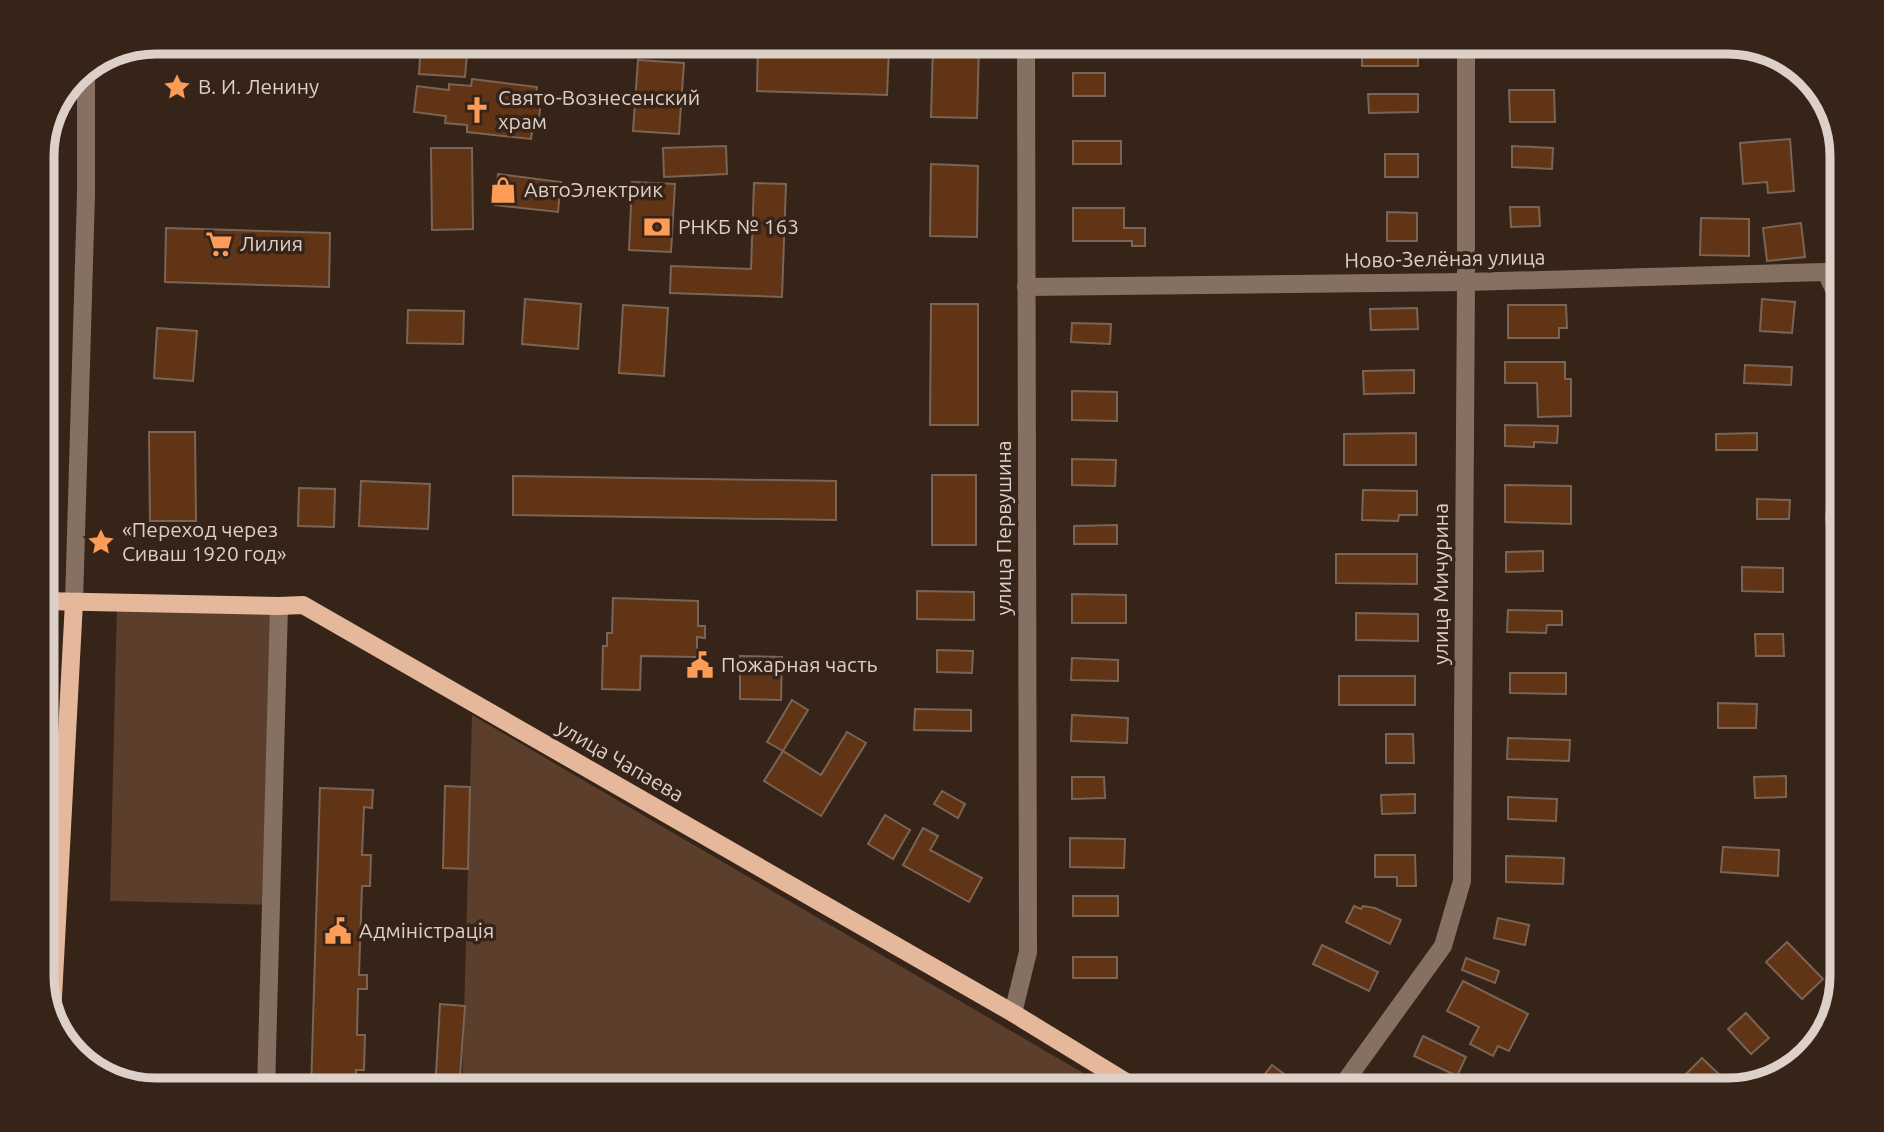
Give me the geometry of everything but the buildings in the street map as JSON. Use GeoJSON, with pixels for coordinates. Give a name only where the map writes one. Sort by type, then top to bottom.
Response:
{"type":"FeatureCollection","features":[{"type":"Feature","properties":{"kind":"main road","name":"улица Чапаева"},"geometry":{"type":"LineString","coordinates":[[54,601],[303,605],[1013,1013],[1119,1078]]}},
{"type":"Feature","properties":{"kind":"main road"},"geometry":{"type":"LineString","coordinates":[[54,980],[75,602]]}},
{"type":"Feature","properties":{"kind":"street","name":"улица Первушина"},"geometry":{"type":"LineString","coordinates":[[1013,1013],[1028,952],[1026,54]]}},
{"type":"Feature","properties":{"kind":"street","name":"улица Мичурина"},"geometry":{"type":"LineString","coordinates":[[1348,1078],[1443,946],[1462,881],[1466,54]]}},
{"type":"Feature","properties":{"kind":"street"},"geometry":{"type":"LineString","coordinates":[[75,602],[86,194],[81,88]]}},
{"type":"Feature","properties":{"kind":"street","name":"Ново-Зелёная улица"},"geometry":{"type":"LineString","coordinates":[[1026,287],[1466,282],[1826,272],[1830,281]]}},
{"type":"Feature","properties":{"kind":"street"},"geometry":{"type":"LineString","coordinates":[[266,1078],[279,606]]}},
{"type":"Feature","properties":{"kind":"shaded area"},"geometry":{"type":"Polygon","coordinates":[[[1822,120],[1828,137],[1830,159],[1822,120]]]}},
{"type":"Feature","properties":{"kind":"shaded area"},"geometry":{"type":"Polygon","coordinates":[[[117,602],[279,606],[272,905],[110,901],[117,602]]]}},
{"type":"Feature","properties":{"kind":"shaded area"},"geometry":{"type":"Polygon","coordinates":[[[472,715],[1092,1078],[462,1078],[472,715]]]}},
{"type":"Feature","properties":{"kind":"place","name":"В. И. Ленину"},"geometry":{"type":"Point","coordinates":[177,87]}},
{"type":"Feature","properties":{"kind":"place","name":"Свято-Вознесенский храм"},"geometry":{"type":"Point","coordinates":[477,110]}},
{"type":"Feature","properties":{"kind":"place","name":"АвтоЭлектрик"},"geometry":{"type":"Point","coordinates":[503,190]}},
{"type":"Feature","properties":{"kind":"place","name":"РНКБ № 163"},"geometry":{"type":"Point","coordinates":[657,227]}},
{"type":"Feature","properties":{"kind":"place","name":"Лилия"},"geometry":{"type":"Point","coordinates":[219,244]}},
{"type":"Feature","properties":{"kind":"place","name":"«Переход через Сиваш 1920 год»"},"geometry":{"type":"Point","coordinates":[101,542]}},
{"type":"Feature","properties":{"kind":"place","name":"Пожарная часть"},"geometry":{"type":"Point","coordinates":[700,665]}},
{"type":"Feature","properties":{"kind":"place","name":"Адміністрація"},"geometry":{"type":"Point","coordinates":[338,931]}}]}
